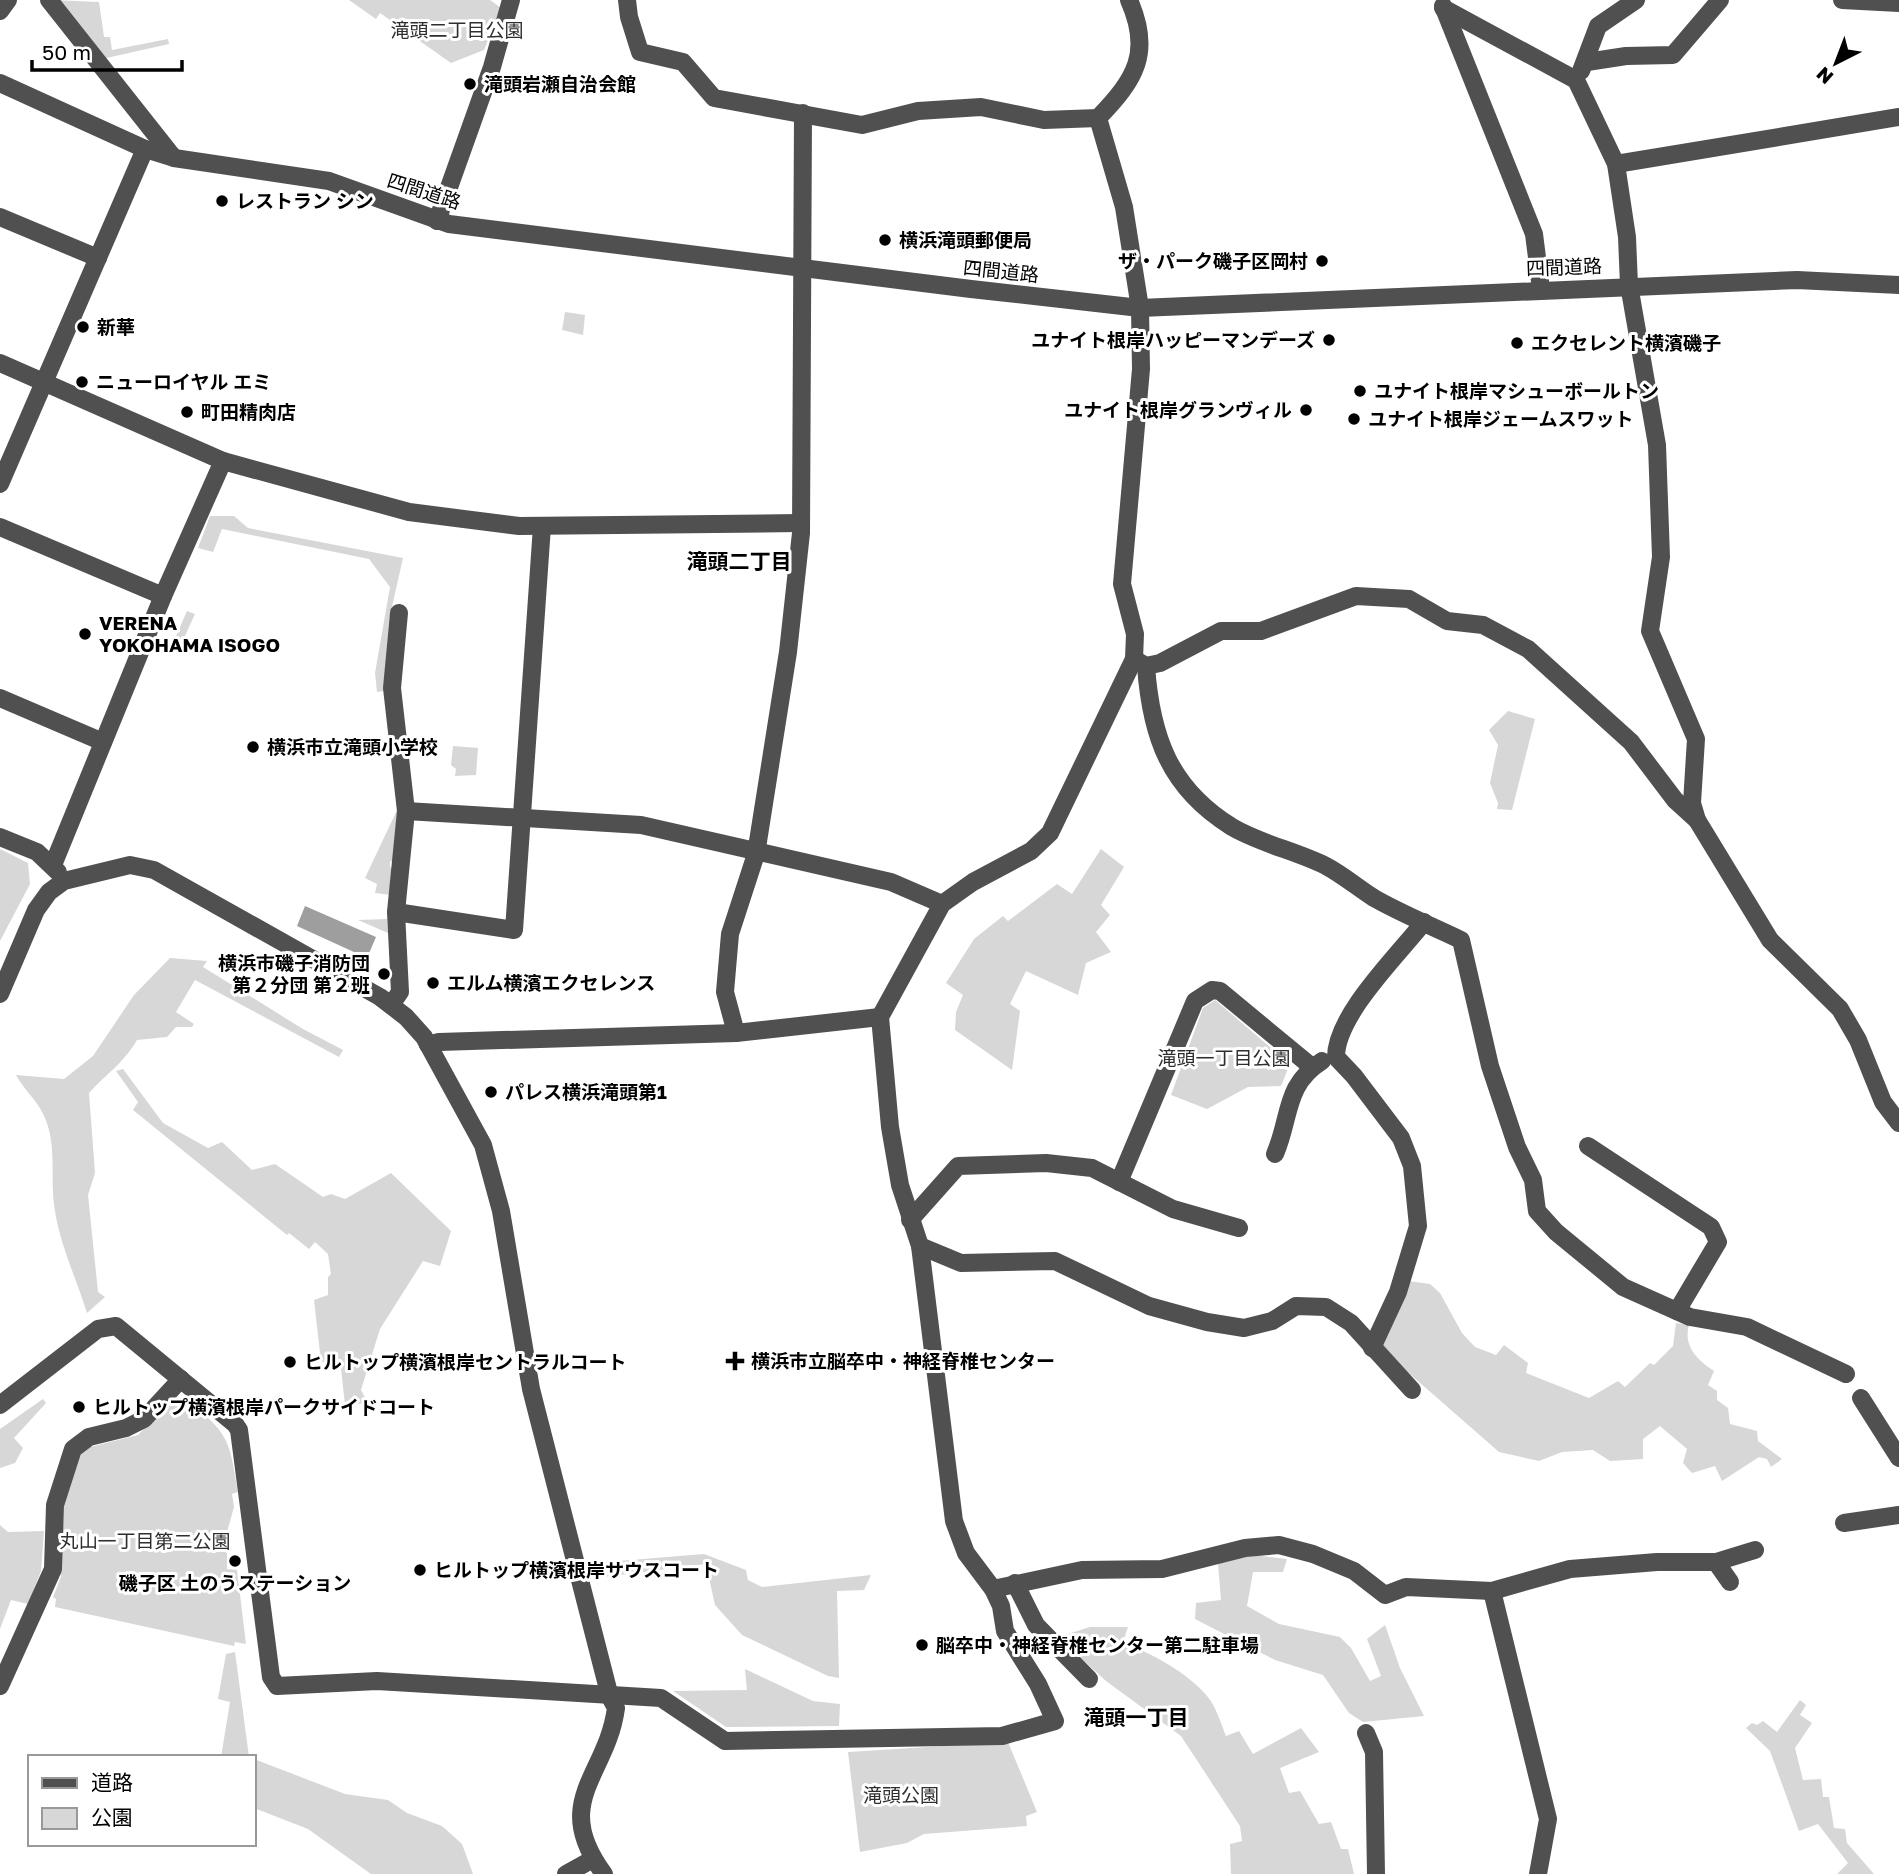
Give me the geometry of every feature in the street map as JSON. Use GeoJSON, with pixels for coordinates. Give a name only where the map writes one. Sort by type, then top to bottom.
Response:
{"type":"FeatureCollection","features":[{"type":"Feature","properties":{"kind":"street"},"geometry":{"type":"LineString","coordinates":[[0,11],[8,0]]}},
{"type":"Feature","properties":{"kind":"street"},"geometry":{"type":"LineString","coordinates":[[49,0],[174,158]]}},
{"type":"Feature","properties":{"kind":"street"},"geometry":{"type":"LineString","coordinates":[[437,221],[492,67],[511,0]]}},
{"type":"Feature","properties":{"kind":"street"},"geometry":{"type":"LineString","coordinates":[[627,0],[629,18],[640,52],[683,62],[714,98],[862,125],[918,111],[981,107],[1044,120],[1098,118],[1124,90],[1139,61],[1140,24],[1129,0]]}},
{"type":"Feature","properties":{"kind":"street"},"geometry":{"type":"LineString","coordinates":[[1576,80],[1587,62],[1598,26],[1636,0]]}},
{"type":"Feature","properties":{"kind":"street"},"geometry":{"type":"LineString","coordinates":[[1587,62],[1626,56],[1672,55],[1720,0]]}},
{"type":"Feature","properties":{"kind":"street"},"geometry":{"type":"LineString","coordinates":[[1842,0],[1899,3]]}},
{"type":"Feature","properties":{"kind":"street"},"geometry":{"type":"LineString","coordinates":[[1441,4],[1576,80],[1616,164],[1627,237],[1629,285],[1657,445],[1661,557],[1650,631],[1696,739],[1692,803],[1697,820],[1770,940],[1840,1009],[1858,1040],[1882,1102],[1899,1123]]}},
{"type":"Feature","properties":{"kind":"street"},"geometry":{"type":"LineString","coordinates":[[1441,4],[1534,234],[1541,289]]}},
{"type":"Feature","properties":{"kind":"street","name":"四間道路"},"geometry":{"type":"LineString","coordinates":[[0,83],[145,149],[174,158],[329,181],[437,221],[805,269],[1140,308],[1629,285],[1797,280],[1899,285]]}},
{"type":"Feature","properties":{"kind":"street"},"geometry":{"type":"LineString","coordinates":[[736,1033],[725,992],[730,934],[756,854],[788,652],[800,523],[799,407],[805,269],[801,194],[803,113]]}},
{"type":"Feature","properties":{"kind":"street"},"geometry":{"type":"LineString","coordinates":[[1616,164],[1899,117]]}},
{"type":"Feature","properties":{"kind":"street"},"geometry":{"type":"LineString","coordinates":[[1098,118],[1124,206],[1140,308],[1141,369],[1122,584],[1156,737],[1169,762],[1199,800],[1232,827],[1326,866],[1375,899],[1461,940],[1490,1066],[1517,1147],[1533,1180],[1537,1210],[1556,1233],[1623,1287],[1690,1317],[1747,1327],[1846,1374]]}},
{"type":"Feature","properties":{"kind":"street"},"geometry":{"type":"LineString","coordinates":[[0,484],[145,149]]}},
{"type":"Feature","properties":{"kind":"street"},"geometry":{"type":"LineString","coordinates":[[0,217],[98,258]]}},
{"type":"Feature","properties":{"kind":"street"},"geometry":{"type":"LineString","coordinates":[[0,363],[223,461],[409,512],[519,526],[800,523]]}},
{"type":"Feature","properties":{"kind":"street"},"geometry":{"type":"LineString","coordinates":[[53,864],[163,596],[223,461]]}},
{"type":"Feature","properties":{"kind":"street"},"geometry":{"type":"LineString","coordinates":[[396,912],[513,930],[542,526]]}},
{"type":"Feature","properties":{"kind":"street"},"geometry":{"type":"LineString","coordinates":[[0,527],[163,596]]}},
{"type":"Feature","properties":{"kind":"street"},"geometry":{"type":"LineString","coordinates":[[1140,662],[1160,663],[1221,631],[1261,631],[1356,596],[1409,599],[1447,621],[1483,625],[1528,649],[1631,741],[1675,800],[1697,820]]}},
{"type":"Feature","properties":{"kind":"street"},"geometry":{"type":"LineString","coordinates":[[391,1005],[400,992],[396,912],[406,811],[392,688],[399,613]]}},
{"type":"Feature","properties":{"kind":"street"},"geometry":{"type":"LineString","coordinates":[[0,1405],[98,1329],[109,1325],[116,1326],[222,1412],[239,1430],[271,1677],[277,1686],[377,1681],[661,1698],[725,1741],[1002,1736],[1055,1721],[1038,1684],[1005,1631],[1001,1606],[993,1589],[966,1553],[954,1521],[920,1246],[910,1220],[890,1127],[880,1017],[942,904],[974,882],[1031,851],[1050,833],[1140,662]]}},
{"type":"Feature","properties":{"kind":"street"},"geometry":{"type":"LineString","coordinates":[[0,698],[103,742]]}},
{"type":"Feature","properties":{"kind":"street"},"geometry":{"type":"LineString","coordinates":[[406,811],[641,825],[756,854],[891,882],[942,904]]}},
{"type":"Feature","properties":{"kind":"street"},"geometry":{"type":"LineString","coordinates":[[0,837],[37,852],[53,864],[64,881]]}},
{"type":"Feature","properties":{"kind":"street"},"geometry":{"type":"LineString","coordinates":[[0,994],[40,902],[64,881],[131,864],[154,870],[391,1005],[417,1028],[483,1145],[501,1211],[531,1389],[615,1713],[578,1812],[593,1859],[604,1874]]}},
{"type":"Feature","properties":{"kind":"street"},"geometry":{"type":"LineString","coordinates":[[1372,1348],[1398,1292],[1418,1226],[1412,1166],[1401,1138],[1354,1076],[1336,1057],[1335,1043],[1359,1002],[1424,922]]}},
{"type":"Feature","properties":{"kind":"street"},"geometry":{"type":"LineString","coordinates":[[1119,1182],[1195,1001],[1212,990],[1220,991],[1312,1067]]}},
{"type":"Feature","properties":{"kind":"street"},"geometry":{"type":"LineString","coordinates":[[428,1045],[439,1042],[736,1033],[880,1017]]}},
{"type":"Feature","properties":{"kind":"street"},"geometry":{"type":"LineString","coordinates":[[1275,1154],[1282,1138],[1293,1089],[1312,1067],[1336,1052]]}},
{"type":"Feature","properties":{"kind":"street"},"geometry":{"type":"LineString","coordinates":[[1588,1146],[1712,1227],[1718,1242],[1677,1311]]}},
{"type":"Feature","properties":{"kind":"street"},"geometry":{"type":"LineString","coordinates":[[910,1220],[958,1167],[1046,1163],[1092,1168],[1172,1209],[1240,1228]]}},
{"type":"Feature","properties":{"kind":"street"},"geometry":{"type":"LineString","coordinates":[[920,1246],[961,1263],[1055,1261],[1149,1306],[1244,1328],[1272,1321],[1296,1306],[1316,1304],[1344,1318],[1412,1390]]}},
{"type":"Feature","properties":{"kind":"street"},"geometry":{"type":"LineString","coordinates":[[0,1686],[53,1569],[56,1497],[74,1449],[89,1437],[126,1428],[144,1419],[181,1380]]}},
{"type":"Feature","properties":{"kind":"street"},"geometry":{"type":"LineString","coordinates":[[1861,1398],[1899,1458]]}},
{"type":"Feature","properties":{"kind":"street"},"geometry":{"type":"LineString","coordinates":[[1844,1523],[1899,1515]]}},
{"type":"Feature","properties":{"kind":"street"},"geometry":{"type":"LineString","coordinates":[[993,1589],[1082,1570],[1162,1569],[1245,1548],[1279,1545],[1313,1554],[1354,1571],[1385,1595],[1406,1587],[1492,1591],[1570,1569],[1657,1562],[1716,1562],[1755,1550]]}},
{"type":"Feature","properties":{"kind":"street"},"geometry":{"type":"LineString","coordinates":[[1716,1562],[1730,1582]]}},
{"type":"Feature","properties":{"kind":"street"},"geometry":{"type":"LineString","coordinates":[[1015,1583],[1036,1625],[1089,1679]]}},
{"type":"Feature","properties":{"kind":"street"},"geometry":{"type":"LineString","coordinates":[[1492,1591],[1548,1819],[1538,1874]]}},
{"type":"Feature","properties":{"kind":"street"},"geometry":{"type":"LineString","coordinates":[[1366,1733],[1374,1752],[1376,1874]]}},
{"type":"Feature","properties":{"kind":"street"},"geometry":{"type":"LineString","coordinates":[[566,1874],[593,1859]]}},
{"type":"Feature","properties":{"kind":"green space"},"geometry":{"type":"Polygon","coordinates":[[[53,0],[99,2],[104,37],[110,37],[112,50],[168,39],[169,44],[102,59],[53,0]]]}},
{"type":"Feature","properties":{"kind":"green space","name":"滝頭二丁目公園"},"geometry":{"type":"Polygon","coordinates":[[[349,0],[490,0],[501,8],[484,50],[451,63],[380,13],[376,19],[349,0]]]}},
{"type":"Feature","properties":{"kind":"green space"},"geometry":{"type":"Polygon","coordinates":[[[565,312],[585,315],[583,335],[562,330],[565,312]]]}},
{"type":"Feature","properties":{"kind":"green space"},"geometry":{"type":"Polygon","coordinates":[[[210,516],[234,516],[248,528],[403,558],[389,620],[384,691],[377,692],[375,673],[390,587],[369,559],[222,529],[213,552],[198,548],[210,516]]]}},
{"type":"Feature","properties":{"kind":"green space"},"geometry":{"type":"Polygon","coordinates":[[[187,611],[195,614],[177,653],[170,650],[187,611]]]}},
{"type":"Feature","properties":{"kind":"green space"},"geometry":{"type":"Polygon","coordinates":[[[1508,711],[1535,719],[1512,810],[1497,809],[1498,803],[1490,783],[1498,745],[1489,730],[1508,711]]]}},
{"type":"Feature","properties":{"kind":"green space"},"geometry":{"type":"Polygon","coordinates":[[[453,746],[478,748],[476,775],[455,776],[456,769],[451,765],[453,746]]]}},
{"type":"Feature","properties":{"kind":"green space"},"geometry":{"type":"Polygon","coordinates":[[[399,806],[395,859],[390,862],[390,867],[395,871],[391,895],[375,893],[377,884],[365,878],[399,806]]]}},
{"type":"Feature","properties":{"kind":"green space"},"geometry":{"type":"Polygon","coordinates":[[[0,849],[28,863],[30,884],[0,941],[0,849]]]}},
{"type":"Feature","properties":{"kind":"green space"},"geometry":{"type":"Polygon","coordinates":[[[1101,849],[1124,867],[1101,905],[1110,915],[1096,932],[1111,952],[1086,963],[1078,995],[1026,971],[1010,1004],[1020,1011],[1012,1070],[955,1030],[956,1012],[963,995],[946,983],[974,939],[1003,916],[1008,921],[1057,884],[1072,894],[1101,849]]]}},
{"type":"Feature","properties":{"kind":"green space"},"geometry":{"type":"Polygon","coordinates":[[[387,919],[388,933],[358,920],[387,919]]]}},
{"type":"Feature","properties":{"kind":"green space"},"geometry":{"type":"Polygon","coordinates":[[[170,958],[207,961],[203,967],[303,1029],[343,1050],[339,1057],[195,980],[176,1012],[194,1024],[192,1027],[176,1027],[167,1037],[137,1040],[120,1062],[89,1093],[95,1173],[88,1195],[98,1292],[105,1297],[87,1313],[57,1224],[53,1198],[52,1147],[47,1122],[16,1075],[64,1079],[93,1056],[134,995],[170,958]]]}},
{"type":"Feature","properties":{"kind":"green space","name":"滝頭一丁目公園"},"geometry":{"type":"Polygon","coordinates":[[[1215,1000],[1290,1064],[1281,1086],[1248,1087],[1207,1109],[1171,1095],[1203,1008],[1215,1000]]]}},
{"type":"Feature","properties":{"kind":"green space"},"geometry":{"type":"Polygon","coordinates":[[[123,1069],[163,1123],[208,1148],[222,1142],[252,1170],[275,1164],[323,1197],[331,1194],[345,1199],[391,1173],[451,1231],[440,1266],[423,1261],[380,1329],[361,1390],[368,1403],[345,1405],[340,1359],[321,1362],[314,1300],[328,1295],[328,1277],[331,1274],[328,1254],[315,1242],[309,1249],[289,1233],[287,1235],[133,1110],[138,1102],[116,1071],[123,1069]]]}},
{"type":"Feature","properties":{"kind":"green space"},"geometry":{"type":"Polygon","coordinates":[[[1408,1281],[1430,1284],[1440,1293],[1462,1333],[1475,1347],[1496,1355],[1504,1345],[1528,1363],[1526,1373],[1589,1398],[1618,1381],[1625,1387],[1650,1363],[1654,1365],[1673,1346],[1676,1323],[1689,1325],[1690,1346],[1697,1357],[1714,1371],[1708,1385],[1717,1391],[1717,1400],[1728,1408],[1730,1424],[1757,1431],[1758,1441],[1782,1459],[1771,1467],[1767,1459],[1759,1457],[1722,1481],[1715,1466],[1692,1473],[1683,1463],[1687,1449],[1660,1426],[1643,1439],[1643,1459],[1610,1461],[1593,1450],[1562,1452],[1539,1461],[1499,1452],[1379,1347],[1408,1281]]]}},
{"type":"Feature","properties":{"kind":"green space"},"geometry":{"type":"Polygon","coordinates":[[[43,1399],[46,1403],[14,1438],[23,1448],[15,1463],[0,1468],[0,1429],[43,1399]]]}},
{"type":"Feature","properties":{"kind":"green space","name":"丸山一丁目第二公園"},"geometry":{"type":"Polygon","coordinates":[[[186,1399],[219,1430],[225,1438],[232,1460],[238,1492],[232,1494],[234,1507],[227,1532],[227,1569],[237,1570],[246,1644],[235,1642],[234,1646],[55,1607],[56,1599],[53,1597],[61,1577],[64,1502],[80,1454],[86,1448],[138,1435],[173,1400],[186,1399]]]}},
{"type":"Feature","properties":{"kind":"green space"},"geometry":{"type":"Polygon","coordinates":[[[0,1525],[8,1532],[44,1531],[41,1571],[28,1604],[11,1600],[0,1629],[0,1525]]]}},
{"type":"Feature","properties":{"kind":"green space"},"geometry":{"type":"Polygon","coordinates":[[[704,1554],[746,1570],[748,1580],[762,1587],[871,1575],[864,1590],[837,1591],[839,1678],[828,1676],[742,1635],[715,1605],[706,1564],[597,1578],[594,1563],[704,1554]]]}},
{"type":"Feature","properties":{"kind":"green space"},"geometry":{"type":"Polygon","coordinates":[[[1245,1554],[1287,1559],[1283,1572],[1253,1572],[1247,1606],[1279,1624],[1340,1637],[1351,1648],[1370,1681],[1381,1676],[1367,1639],[1385,1625],[1400,1668],[1424,1716],[1363,1722],[1349,1713],[1323,1675],[1275,1660],[1195,1619],[1196,1603],[1221,1600],[1218,1564],[1245,1554]]]}},
{"type":"Feature","properties":{"kind":"green space"},"geometry":{"type":"Polygon","coordinates":[[[1090,1627],[1128,1627],[1123,1642],[1157,1658],[1190,1679],[1210,1700],[1226,1736],[1239,1731],[1253,1754],[1301,1728],[1319,1752],[1280,1768],[1289,1793],[1300,1791],[1319,1824],[1331,1822],[1341,1849],[1348,1849],[1354,1874],[1231,1874],[1230,1844],[1242,1841],[1240,1826],[1181,1736],[1106,1681],[1058,1637],[1090,1627]]]}},
{"type":"Feature","properties":{"kind":"green space"},"geometry":{"type":"Polygon","coordinates":[[[235,1652],[249,1755],[221,1755],[230,1702],[218,1699],[226,1654],[235,1652]]]}},
{"type":"Feature","properties":{"kind":"green space"},"geometry":{"type":"Polygon","coordinates":[[[745,1669],[813,1701],[840,1704],[839,1726],[726,1727],[673,1691],[747,1690],[745,1669]]]}},
{"type":"Feature","properties":{"kind":"green space"},"geometry":{"type":"Polygon","coordinates":[[[1800,1700],[1806,1705],[1800,1715],[1812,1723],[1795,1748],[1803,1780],[1821,1779],[1823,1797],[1829,1797],[1834,1828],[1845,1829],[1847,1843],[1874,1874],[1837,1874],[1848,1863],[1818,1824],[1799,1831],[1770,1751],[1746,1728],[1752,1723],[1757,1725],[1763,1721],[1777,1732],[1800,1700]]]}},
{"type":"Feature","properties":{"kind":"green space","name":"滝頭公園"},"geometry":{"type":"Polygon","coordinates":[[[1008,1742],[1037,1812],[1026,1816],[1027,1826],[924,1834],[907,1843],[860,1852],[848,1752],[1008,1742]]]}},
{"type":"Feature","properties":{"kind":"green space"},"geometry":{"type":"Polygon","coordinates":[[[256,1760],[345,1794],[388,1800],[407,1813],[442,1826],[462,1844],[473,1874],[371,1874],[308,1829],[256,1809],[256,1760]]]}},
{"type":"Feature","properties":{"kind":"shaded area"},"geometry":{"type":"Polygon","coordinates":[[[305,906],[376,937],[367,958],[297,926],[305,906]]]}},
{"type":"Feature","properties":{"kind":"place","name":"滝頭岩瀬自治会館"},"geometry":{"type":"Point","coordinates":[470,84]}},
{"type":"Feature","properties":{"kind":"place","name":"レストラン シン"},"geometry":{"type":"Point","coordinates":[222,201]}},
{"type":"Feature","properties":{"kind":"place","name":"横浜滝頭郵便局"},"geometry":{"type":"Point","coordinates":[885,240]}},
{"type":"Feature","properties":{"kind":"place","name":"ザ・パーク磯子区岡村"},"geometry":{"type":"Point","coordinates":[1322,261]}},
{"type":"Feature","properties":{"kind":"place","name":"新華"},"geometry":{"type":"Point","coordinates":[83,327]}},
{"type":"Feature","properties":{"kind":"place","name":"ユナイト根岸ハッピーマンデーズ"},"geometry":{"type":"Point","coordinates":[1329,340]}},
{"type":"Feature","properties":{"kind":"place","name":"エクセレント横濱磯子"},"geometry":{"type":"Point","coordinates":[1517,343]}},
{"type":"Feature","properties":{"kind":"place","name":"ニューロイヤル エミ"},"geometry":{"type":"Point","coordinates":[82,382]}},
{"type":"Feature","properties":{"kind":"place","name":"ユナイト根岸マシューボールトン"},"geometry":{"type":"Point","coordinates":[1360,391]}},
{"type":"Feature","properties":{"kind":"place","name":"ユナイト根岸グランヴィル"},"geometry":{"type":"Point","coordinates":[1306,410]}},
{"type":"Feature","properties":{"kind":"place","name":"町田精肉店"},"geometry":{"type":"Point","coordinates":[187,412]}},
{"type":"Feature","properties":{"kind":"place","name":"ユナイト根岸ジェームスワット"},"geometry":{"type":"Point","coordinates":[1354,419]}},
{"type":"Feature","properties":{"kind":"place","name":"VERENA YOKOHAMA ISOGO"},"geometry":{"type":"Point","coordinates":[85,634]}},
{"type":"Feature","properties":{"kind":"place","name":"横浜市立滝頭小学校"},"geometry":{"type":"Point","coordinates":[253,747]}},
{"type":"Feature","properties":{"kind":"place","name":"横浜市磯子消防団 第２分団 第２班"},"geometry":{"type":"Point","coordinates":[384,974]}},
{"type":"Feature","properties":{"kind":"place","name":"エルム横濱エクセレンス"},"geometry":{"type":"Point","coordinates":[433,983]}},
{"type":"Feature","properties":{"kind":"place","name":"パレス横浜滝頭第1"},"geometry":{"type":"Point","coordinates":[491,1092]}},
{"type":"Feature","properties":{"kind":"place","name":"横浜市立脳卒中・神経脊椎センター"},"geometry":{"type":"Point","coordinates":[735,1361]}},
{"type":"Feature","properties":{"kind":"place","name":"ヒルトップ横濱根岸セントラルコート"},"geometry":{"type":"Point","coordinates":[290,1362]}},
{"type":"Feature","properties":{"kind":"place","name":"ヒルトップ横濱根岸パークサイドコート"},"geometry":{"type":"Point","coordinates":[79,1407]}},
{"type":"Feature","properties":{"kind":"place","name":"磯子区 土のうステーション"},"geometry":{"type":"Point","coordinates":[235,1561]}},
{"type":"Feature","properties":{"kind":"place","name":"ヒルトップ横濱根岸サウスコート"},"geometry":{"type":"Point","coordinates":[420,1570]}},
{"type":"Feature","properties":{"kind":"place","name":"脳卒中・神経脊椎センター第二駐車場"},"geometry":{"type":"Point","coordinates":[922,1645]}},
{"type":"Feature","properties":{"kind":"district","name":"滝頭二丁目"},"geometry":{"type":"Point","coordinates":[739,562]}},
{"type":"Feature","properties":{"kind":"district","name":"滝頭一丁目"},"geometry":{"type":"Point","coordinates":[1136,1718]}}]}
